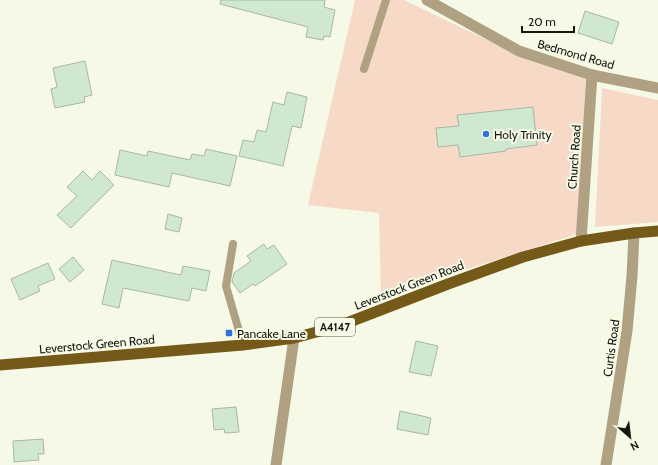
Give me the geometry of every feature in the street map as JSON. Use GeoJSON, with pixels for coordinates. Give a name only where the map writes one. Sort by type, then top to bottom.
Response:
{"type":"FeatureCollection","features":[{"type":"Feature","properties":{"kind":"main road","name":"Leverstock Green Road"},"geometry":{"type":"LineString","coordinates":[[0,365],[243,345],[294,338],[339,326],[523,257],[581,241],[658,231]]}},
{"type":"Feature","properties":{"kind":"street","name":"Bedmond Road"},"geometry":{"type":"LineString","coordinates":[[427,0],[519,51],[592,75],[658,88]]}},
{"type":"Feature","properties":{"kind":"street","name":"Church Road"},"geometry":{"type":"LineString","coordinates":[[581,241],[592,75]]}},
{"type":"Feature","properties":{"kind":"street","name":"Curtis Road"},"geometry":{"type":"LineString","coordinates":[[606,465],[627,331],[634,234]]}},
{"type":"Feature","properties":{"kind":"street"},"geometry":{"type":"LineString","coordinates":[[276,465],[294,338]]}},
{"type":"Feature","properties":{"kind":"lane"},"geometry":{"type":"LineString","coordinates":[[364,69],[386,0]]}},
{"type":"Feature","properties":{"kind":"lane"},"geometry":{"type":"LineString","coordinates":[[233,244],[226,286],[243,345]]}},
{"type":"Feature","properties":{"kind":"shaded area"},"geometry":{"type":"Polygon","coordinates":[[[355,0],[404,0],[516,54],[588,79],[577,234],[381,297],[379,213],[308,205],[355,0]]]}},
{"type":"Feature","properties":{"kind":"shaded area"},"geometry":{"type":"Polygon","coordinates":[[[602,88],[658,100],[658,222],[595,227],[602,88]]]}},
{"type":"Feature","properties":{"kind":"building"},"geometry":{"type":"Polygon","coordinates":[[[221,0],[325,0],[324,7],[335,10],[330,37],[324,36],[323,40],[306,37],[308,27],[220,4],[221,0]]]}},
{"type":"Feature","properties":{"kind":"building"},"geometry":{"type":"Polygon","coordinates":[[[585,11],[619,22],[612,44],[578,33],[585,11]]]}},
{"type":"Feature","properties":{"kind":"building"},"geometry":{"type":"Polygon","coordinates":[[[85,61],[92,95],[84,97],[85,102],[55,108],[51,89],[57,87],[53,68],[85,61]]]}},
{"type":"Feature","properties":{"kind":"building"},"geometry":{"type":"Polygon","coordinates":[[[287,92],[307,97],[301,128],[292,126],[283,166],[239,156],[243,140],[254,142],[257,130],[266,132],[273,102],[284,105],[287,92]]]}},
{"type":"Feature","properties":{"kind":"building","name":"Holy Trinity"},"geometry":{"type":"Polygon","coordinates":[[[533,107],[537,145],[460,157],[458,145],[438,147],[436,128],[459,126],[457,115],[533,107]]]}},
{"type":"Feature","properties":{"kind":"building"},"geometry":{"type":"Polygon","coordinates":[[[206,149],[237,156],[230,186],[172,173],[169,187],[115,175],[120,150],[147,156],[148,151],[190,160],[192,154],[204,156],[206,149]]]}},
{"type":"Feature","properties":{"kind":"building"},"geometry":{"type":"Polygon","coordinates":[[[83,171],[92,180],[100,171],[114,185],[71,228],[57,215],[77,196],[67,187],[83,171]]]}},
{"type":"Feature","properties":{"kind":"building"},"geometry":{"type":"Polygon","coordinates":[[[168,214],[182,218],[179,232],[165,229],[168,214]]]}},
{"type":"Feature","properties":{"kind":"building"},"geometry":{"type":"Polygon","coordinates":[[[264,244],[267,249],[274,245],[287,264],[255,286],[253,284],[240,293],[232,282],[234,273],[251,261],[247,256],[264,244]]]}},
{"type":"Feature","properties":{"kind":"building"},"geometry":{"type":"Polygon","coordinates":[[[73,257],[84,270],[70,282],[59,269],[73,257]]]}},
{"type":"Feature","properties":{"kind":"building"},"geometry":{"type":"Polygon","coordinates":[[[112,260],[181,275],[183,266],[210,271],[206,291],[192,288],[189,301],[123,288],[119,308],[102,304],[112,260]]]}},
{"type":"Feature","properties":{"kind":"building"},"geometry":{"type":"Polygon","coordinates":[[[48,263],[55,279],[38,286],[40,291],[20,300],[11,279],[48,263]]]}},
{"type":"Feature","properties":{"kind":"building"},"geometry":{"type":"Polygon","coordinates":[[[416,341],[438,346],[431,376],[409,372],[416,341]]]}},
{"type":"Feature","properties":{"kind":"building"},"geometry":{"type":"Polygon","coordinates":[[[236,407],[239,432],[225,433],[224,429],[214,430],[212,409],[236,407]]]}},
{"type":"Feature","properties":{"kind":"building"},"geometry":{"type":"Polygon","coordinates":[[[400,411],[431,418],[428,435],[397,429],[400,411]]]}},
{"type":"Feature","properties":{"kind":"building"},"geometry":{"type":"Polygon","coordinates":[[[43,439],[44,454],[38,454],[39,460],[14,462],[13,441],[43,439]]]}},
{"type":"Feature","properties":{"kind":"place","name":"Holy Trinity"},"geometry":{"type":"Point","coordinates":[486,134]}},
{"type":"Feature","properties":{"kind":"place","name":"Pancake Lane"},"geometry":{"type":"Point","coordinates":[229,333]}}]}
